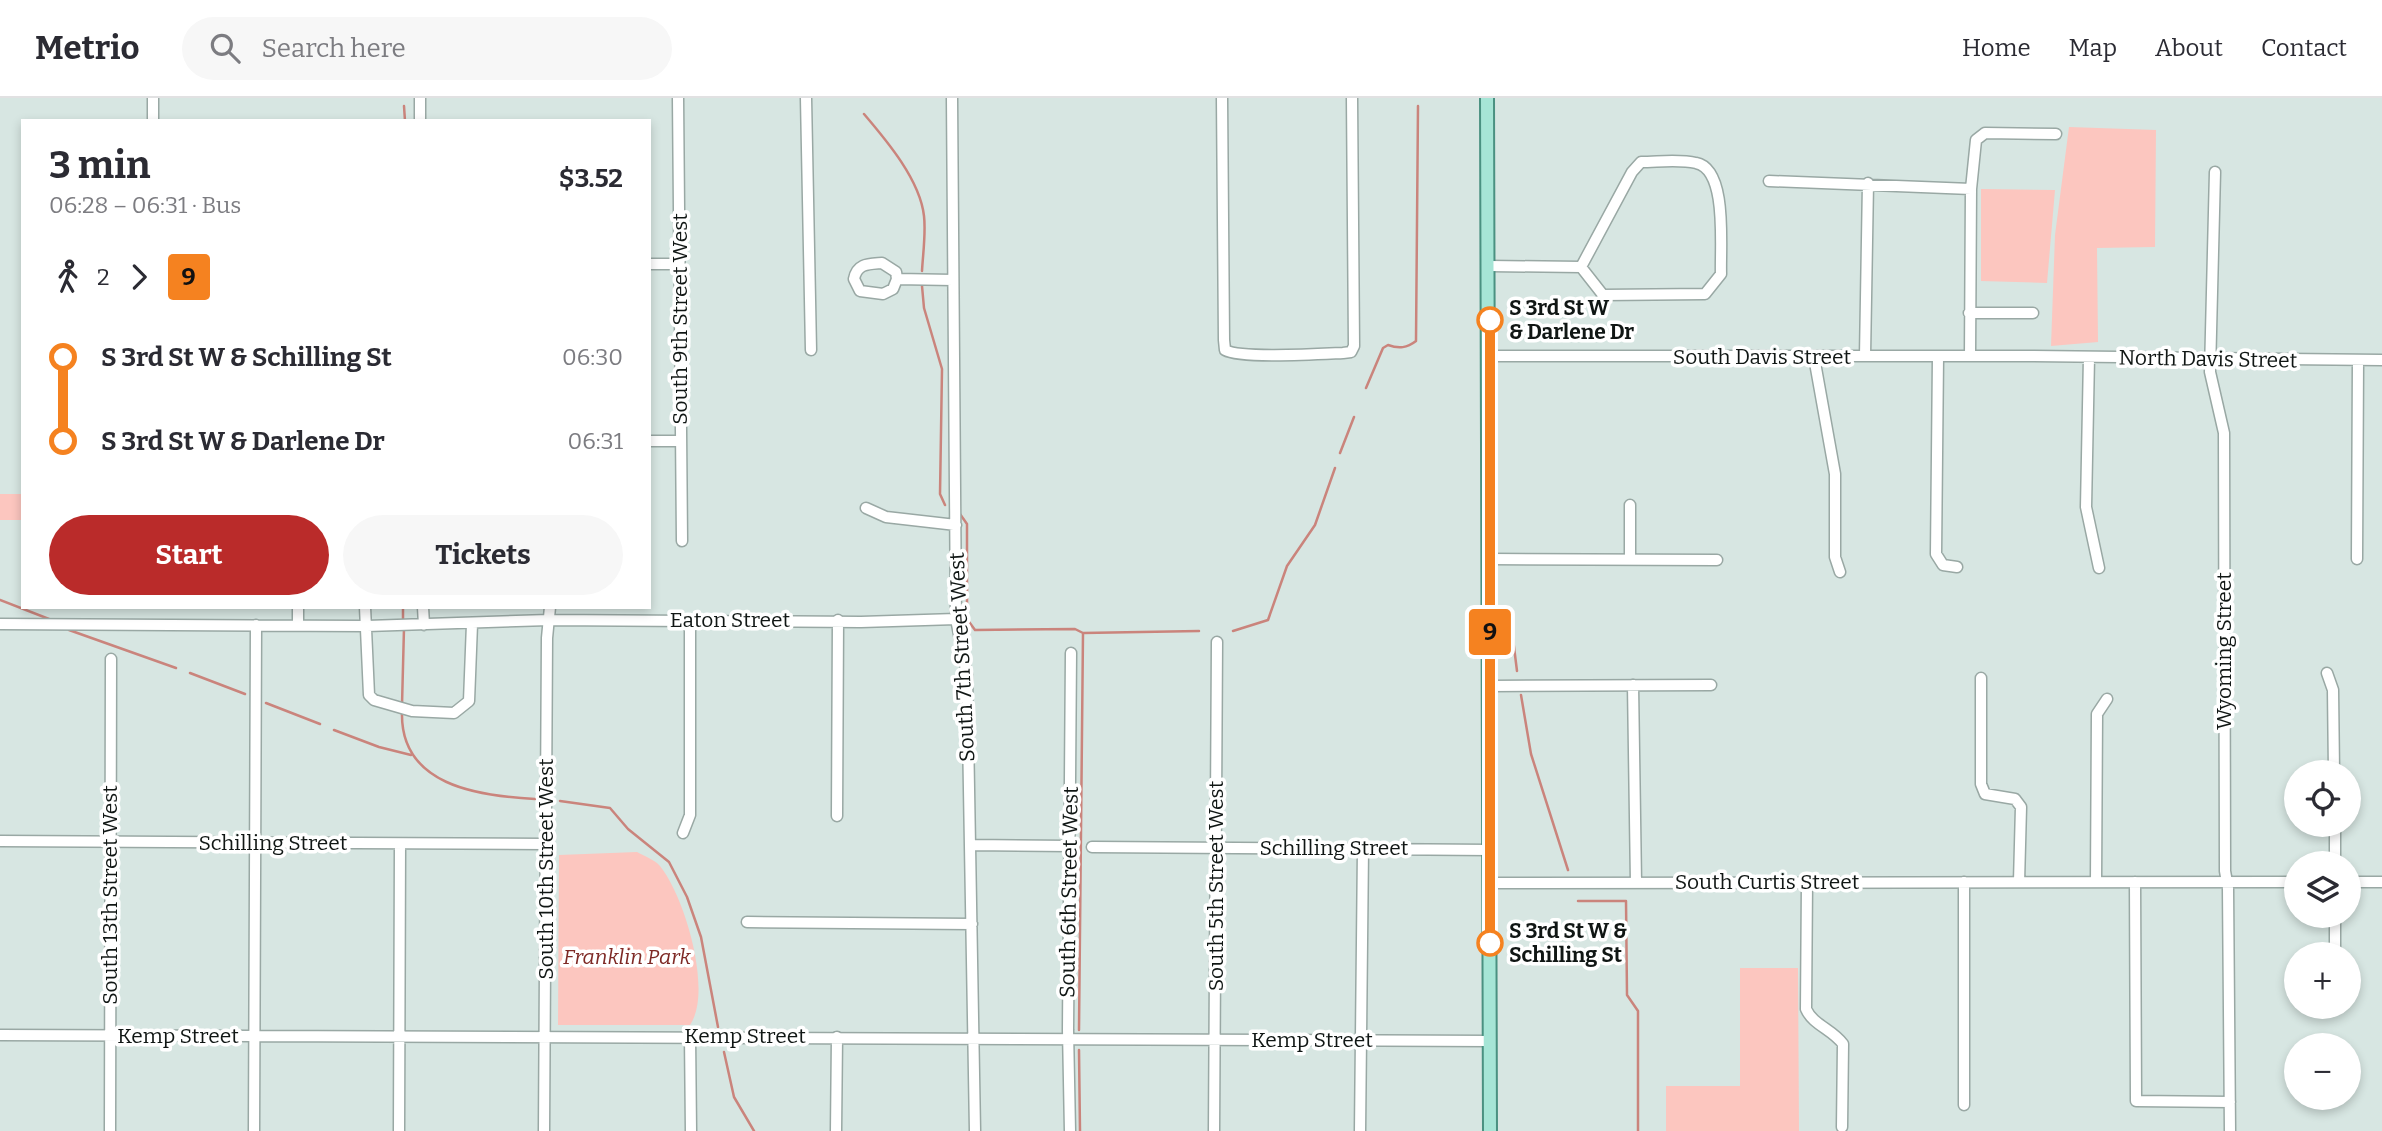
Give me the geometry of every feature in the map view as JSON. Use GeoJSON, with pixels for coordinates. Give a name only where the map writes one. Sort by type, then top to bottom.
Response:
{"type":"FeatureCollection","features":[{"type":"Feature","properties":{"kind":"main road"},"geometry":{"type":"LineString","coordinates":[[1487,98],[1490,266],[1490,1131]]}},
{"type":"Feature","properties":{"kind":"street"},"geometry":{"type":"LineString","coordinates":[[153,98],[153,119]]}},
{"type":"Feature","properties":{"kind":"street"},"geometry":{"type":"LineString","coordinates":[[420,98],[420,119]]}},
{"type":"Feature","properties":{"kind":"street","name":"South 9th Street West"},"geometry":{"type":"LineString","coordinates":[[678,98],[682,541]]}},
{"type":"Feature","properties":{"kind":"street"},"geometry":{"type":"LineString","coordinates":[[807,98],[811,350]]}},
{"type":"Feature","properties":{"kind":"street","name":"South 7th Street West"},"geometry":{"type":"LineString","coordinates":[[952,98],[956,619],[967,675],[975,1131]]}},
{"type":"Feature","properties":{"kind":"street"},"geometry":{"type":"LineString","coordinates":[[1222,98],[1226,350],[1231,353],[1253,354],[1351,352],[1354,346],[1352,98]]}},
{"type":"Feature","properties":{"kind":"street"},"geometry":{"type":"LineString","coordinates":[[1970,356],[1971,189],[1976,140],[1985,133],[2056,134]]}},
{"type":"Feature","properties":{"kind":"street"},"geometry":{"type":"LineString","coordinates":[[1641,162],[1697,163],[1711,170],[1718,186],[1721,274],[1705,294],[1603,295],[1581,267],[1632,172],[1641,162]]}},
{"type":"Feature","properties":{"kind":"street","name":"Wyoming Street"},"geometry":{"type":"LineString","coordinates":[[2215,172],[2209,359],[2211,381],[2224,433],[2225,882],[2228,888],[2230,1131]]}},
{"type":"Feature","properties":{"kind":"street"},"geometry":{"type":"LineString","coordinates":[[1769,181],[1971,189]]}},
{"type":"Feature","properties":{"kind":"street"},"geometry":{"type":"LineString","coordinates":[[1866,356],[1868,183]]}},
{"type":"Feature","properties":{"kind":"street"},"geometry":{"type":"LineString","coordinates":[[651,264],[679,264]]}},
{"type":"Feature","properties":{"kind":"street"},"geometry":{"type":"LineString","coordinates":[[1490,266],[1581,267]]}},
{"type":"Feature","properties":{"kind":"street"},"geometry":{"type":"LineString","coordinates":[[897,279],[953,280]]}},
{"type":"Feature","properties":{"kind":"street"},"geometry":{"type":"LineString","coordinates":[[1969,313],[2033,313]]}},
{"type":"Feature","properties":{"kind":"street","name":"South Davis Street"},"geometry":{"type":"LineString","coordinates":[[1490,356],[2034,356]]}},
{"type":"Feature","properties":{"kind":"street","name":"North Davis Street"},"geometry":{"type":"LineString","coordinates":[[2034,356],[2382,360]]}},
{"type":"Feature","properties":{"kind":"street"},"geometry":{"type":"LineString","coordinates":[[1814,357],[1835,474],[1835,557],[1840,572]]}},
{"type":"Feature","properties":{"kind":"street"},"geometry":{"type":"LineString","coordinates":[[1938,357],[1936,554],[1943,565],[1957,567]]}},
{"type":"Feature","properties":{"kind":"street"},"geometry":{"type":"LineString","coordinates":[[2089,357],[2087,507],[2099,568]]}},
{"type":"Feature","properties":{"kind":"street"},"geometry":{"type":"LineString","coordinates":[[2357,559],[2358,360]]}},
{"type":"Feature","properties":{"kind":"street"},"geometry":{"type":"LineString","coordinates":[[651,441],[681,441]]}},
{"type":"Feature","properties":{"kind":"street"},"geometry":{"type":"LineString","coordinates":[[1630,505],[1630,559]]}},
{"type":"Feature","properties":{"kind":"street"},"geometry":{"type":"LineString","coordinates":[[866,508],[886,517],[956,524]]}},
{"type":"Feature","properties":{"kind":"street"},"geometry":{"type":"LineString","coordinates":[[1490,559],[1717,560]]}},
{"type":"Feature","properties":{"kind":"street"},"geometry":{"type":"LineString","coordinates":[[298,609],[298,625]]}},
{"type":"Feature","properties":{"kind":"street"},"geometry":{"type":"LineString","coordinates":[[365,609],[369,695],[412,711],[454,713],[469,701],[472,624]]}},
{"type":"Feature","properties":{"kind":"street"},"geometry":{"type":"LineString","coordinates":[[424,609],[424,625]]}},
{"type":"Feature","properties":{"kind":"street","name":"South 10th Street West"},"geometry":{"type":"LineString","coordinates":[[544,1131],[545,844],[550,609]]}},
{"type":"Feature","properties":{"kind":"street","name":"Eaton Street"},"geometry":{"type":"LineString","coordinates":[[0,624],[367,626],[548,621],[956,619]]}},
{"type":"Feature","properties":{"kind":"street"},"geometry":{"type":"LineString","coordinates":[[682,833],[690,815],[690,620]]}},
{"type":"Feature","properties":{"kind":"street"},"geometry":{"type":"LineString","coordinates":[[837,816],[838,621]]}},
{"type":"Feature","properties":{"kind":"street"},"geometry":{"type":"LineString","coordinates":[[254,1131],[256,625]]}},
{"type":"Feature","properties":{"kind":"street","name":"South 5th Street West"},"geometry":{"type":"LineString","coordinates":[[1214,1131],[1217,642]]}},
{"type":"Feature","properties":{"kind":"street","name":"South 6th Street West"},"geometry":{"type":"LineString","coordinates":[[1070,1131],[1071,653]]}},
{"type":"Feature","properties":{"kind":"street","name":"South 13th Street West"},"geometry":{"type":"LineString","coordinates":[[110,1131],[111,659]]}},
{"type":"Feature","properties":{"kind":"street"},"geometry":{"type":"LineString","coordinates":[[2327,673],[2333,690],[2334,760]]}},
{"type":"Feature","properties":{"kind":"street"},"geometry":{"type":"LineString","coordinates":[[1981,678],[1981,784],[1985,794],[2015,799],[2021,807],[2019,882]]}},
{"type":"Feature","properties":{"kind":"street"},"geometry":{"type":"LineString","coordinates":[[1633,685],[1636,883]]}},
{"type":"Feature","properties":{"kind":"street"},"geometry":{"type":"LineString","coordinates":[[1491,686],[1711,685]]}},
{"type":"Feature","properties":{"kind":"street"},"geometry":{"type":"LineString","coordinates":[[2096,882],[2097,714],[2107,699]]}},
{"type":"Feature","properties":{"kind":"street","name":"Schilling Street"},"geometry":{"type":"LineString","coordinates":[[0,841],[545,844]]}},
{"type":"Feature","properties":{"kind":"street"},"geometry":{"type":"LineString","coordinates":[[399,1131],[400,844]]}},
{"type":"Feature","properties":{"kind":"street"},"geometry":{"type":"LineString","coordinates":[[970,845],[1070,846]]}},
{"type":"Feature","properties":{"kind":"street","name":"Schilling Street"},"geometry":{"type":"LineString","coordinates":[[1092,847],[1491,850]]}},
{"type":"Feature","properties":{"kind":"street"},"geometry":{"type":"LineString","coordinates":[[1360,1131],[1363,848]]}},
{"type":"Feature","properties":{"kind":"street"},"geometry":{"type":"LineString","coordinates":[[1807,882],[1806,1009],[1810,1018],[1837,1036],[1843,1044],[1842,1127]]}},
{"type":"Feature","properties":{"kind":"street"},"geometry":{"type":"LineString","coordinates":[[1964,882],[1964,1105]]}},
{"type":"Feature","properties":{"kind":"street"},"geometry":{"type":"LineString","coordinates":[[2135,882],[2136,1101],[2230,1102]]}},
{"type":"Feature","properties":{"kind":"street","name":"South Curtis Street"},"geometry":{"type":"LineString","coordinates":[[1491,883],[2284,882]]}},
{"type":"Feature","properties":{"kind":"street"},"geometry":{"type":"LineString","coordinates":[[2361,882],[2382,883]]}},
{"type":"Feature","properties":{"kind":"street"},"geometry":{"type":"LineString","coordinates":[[747,922],[972,924]]}},
{"type":"Feature","properties":{"kind":"street","name":"Kemp Street"},"geometry":{"type":"LineString","coordinates":[[0,1035],[1490,1041]]}},
{"type":"Feature","properties":{"kind":"street"},"geometry":{"type":"LineString","coordinates":[[690,1036],[691,1131]]}},
{"type":"Feature","properties":{"kind":"street"},"geometry":{"type":"LineString","coordinates":[[836,1131],[837,1037]]}},
{"type":"Feature","properties":{"kind":"green space"},"geometry":{"type":"Polygon","coordinates":[[[2069,127],[2156,130],[2155,247],[2097,248],[2098,342],[2051,346],[2055,235],[2069,127]]]}},
{"type":"Feature","properties":{"kind":"green space"},"geometry":{"type":"Polygon","coordinates":[[[1981,189],[2055,190],[2047,283],[1981,281],[1981,189]]]}},
{"type":"Feature","properties":{"kind":"green space"},"geometry":{"type":"Polygon","coordinates":[[[0,494],[21,494],[21,520],[0,520],[0,494]]]}},
{"type":"Feature","properties":{"kind":"green space","name":"Franklin Park"},"geometry":{"type":"Polygon","coordinates":[[[637,852],[660,866],[687,921],[699,991],[690,1025],[558,1025],[559,855],[637,852]]]}},
{"type":"Feature","properties":{"kind":"green space"},"geometry":{"type":"Polygon","coordinates":[[[1740,968],[1798,968],[1799,1131],[1666,1131],[1666,1086],[1740,1086],[1740,968]]]}},
{"type":"Feature","properties":{"kind":"waterway"},"geometry":{"type":"LineString","coordinates":[[404,106],[405,119]]}},
{"type":"Feature","properties":{"kind":"waterway"},"geometry":{"type":"LineString","coordinates":[[1366,388],[1383,348],[1388,345],[1403,347],[1416,341],[1418,106]]}},
{"type":"Feature","properties":{"kind":"waterway"},"geometry":{"type":"LineString","coordinates":[[864,114],[901,162],[921,202],[925,223],[922,271]]}},
{"type":"Feature","properties":{"kind":"waterway"},"geometry":{"type":"LineString","coordinates":[[922,286],[924,308],[942,369],[940,494],[945,505]]}},
{"type":"Feature","properties":{"kind":"waterway"},"geometry":{"type":"LineString","coordinates":[[1340,453],[1354,417]]}},
{"type":"Feature","properties":{"kind":"waterway"},"geometry":{"type":"LineString","coordinates":[[1233,631],[1268,620],[1287,566],[1315,525],[1335,468]]}},
{"type":"Feature","properties":{"kind":"waterway"},"geometry":{"type":"LineString","coordinates":[[960,514],[967,524],[967,619],[975,630],[1075,629],[1083,633],[1079,1030]]}},
{"type":"Feature","properties":{"kind":"waterway"},"geometry":{"type":"LineString","coordinates":[[0,600],[21,608]]}},
{"type":"Feature","properties":{"kind":"waterway"},"geometry":{"type":"LineString","coordinates":[[23,609],[49,619]]}},
{"type":"Feature","properties":{"kind":"waterway"},"geometry":{"type":"LineString","coordinates":[[403,609],[403,621]]}},
{"type":"Feature","properties":{"kind":"waterway"},"geometry":{"type":"LineString","coordinates":[[1511,623],[1517,671]]}},
{"type":"Feature","properties":{"kind":"waterway"},"geometry":{"type":"LineString","coordinates":[[402,705],[404,628]]}},
{"type":"Feature","properties":{"kind":"waterway"},"geometry":{"type":"LineString","coordinates":[[69,630],[176,668]]}},
{"type":"Feature","properties":{"kind":"waterway"},"geometry":{"type":"LineString","coordinates":[[1083,633],[1199,631]]}},
{"type":"Feature","properties":{"kind":"waterway"},"geometry":{"type":"LineString","coordinates":[[190,673],[245,694]]}},
{"type":"Feature","properties":{"kind":"waterway"},"geometry":{"type":"LineString","coordinates":[[1521,695],[1531,754],[1568,870]]}},
{"type":"Feature","properties":{"kind":"waterway"},"geometry":{"type":"LineString","coordinates":[[266,703],[320,724]]}},
{"type":"Feature","properties":{"kind":"waterway"},"geometry":{"type":"LineString","coordinates":[[402,712],[405,737],[414,756],[428,771],[446,782],[467,789],[535,799]]}},
{"type":"Feature","properties":{"kind":"waterway"},"geometry":{"type":"LineString","coordinates":[[334,730],[379,747],[411,755]]}},
{"type":"Feature","properties":{"kind":"waterway"},"geometry":{"type":"LineString","coordinates":[[560,801],[610,808],[628,829],[669,862],[687,897],[701,937],[718,1027]]}},
{"type":"Feature","properties":{"kind":"waterway"},"geometry":{"type":"LineString","coordinates":[[1578,901],[1626,901],[1627,995],[1638,1011],[1638,1131]]}},
{"type":"Feature","properties":{"kind":"waterway"},"geometry":{"type":"LineString","coordinates":[[1079,1050],[1080,1131]]}},
{"type":"Feature","properties":{"kind":"waterway"},"geometry":{"type":"LineString","coordinates":[[724,1052],[734,1097],[754,1131]]}},
{"type":"Feature","properties":{"kind":"bus line","name":"9"},"geometry":{"type":"LineString","coordinates":[[1490,320],[1490,943]]}},
{"type":"Feature","properties":{"kind":"place","name":"S 3rd St W & Darlene Dr"},"geometry":{"type":"Point","coordinates":[1490,320]}},
{"type":"Feature","properties":{"kind":"place","name":"S 3rd St W & Schilling St"},"geometry":{"type":"Point","coordinates":[1490,943]}}]}
